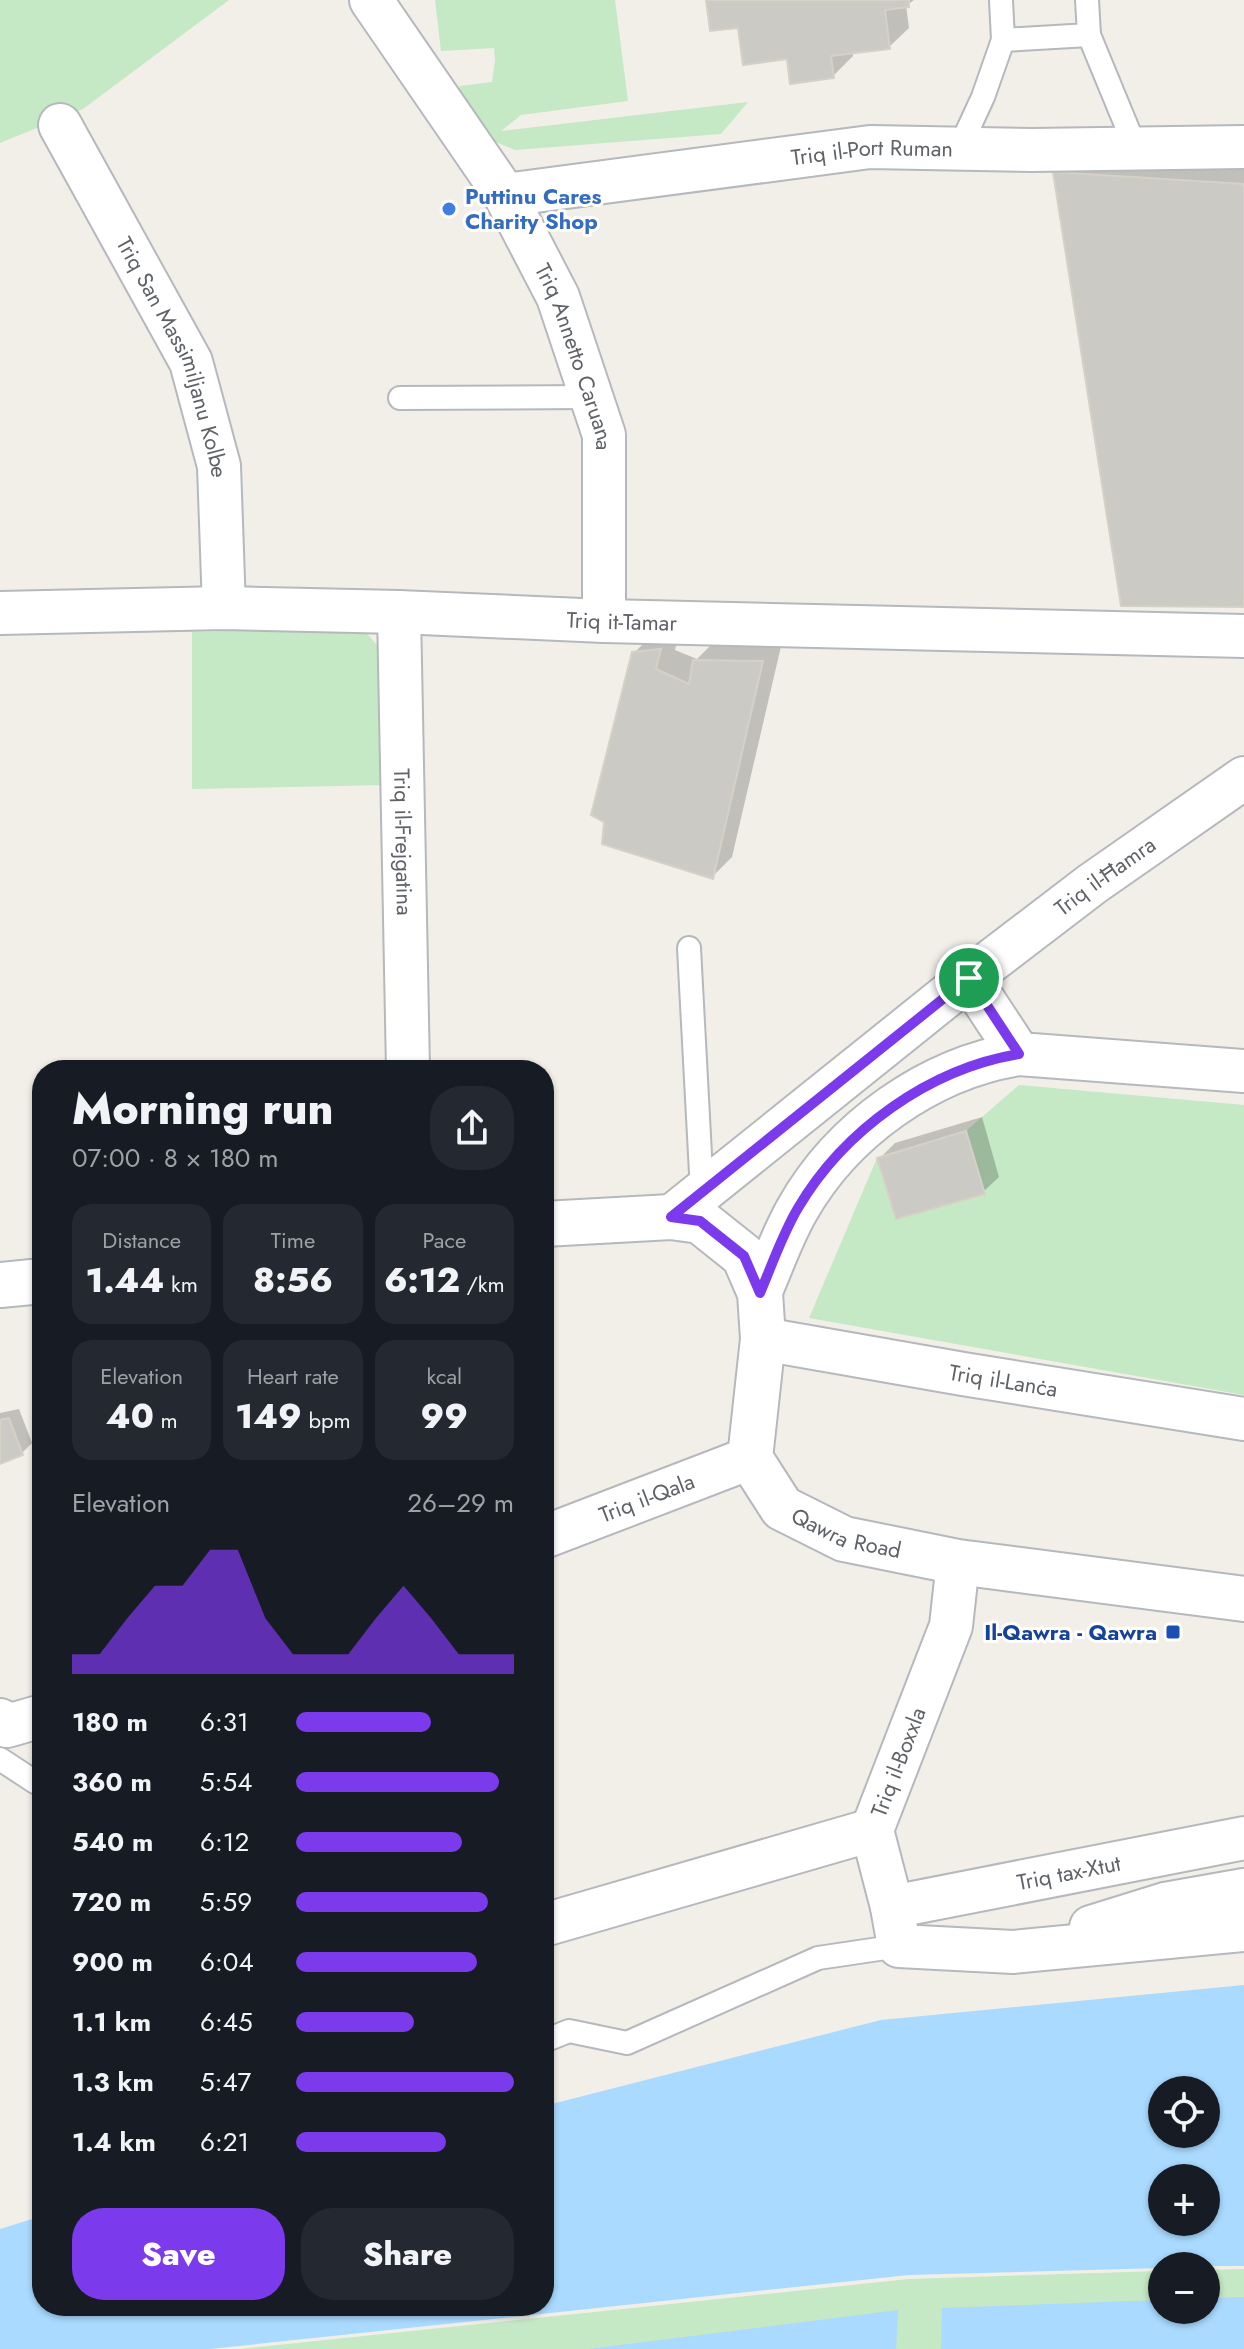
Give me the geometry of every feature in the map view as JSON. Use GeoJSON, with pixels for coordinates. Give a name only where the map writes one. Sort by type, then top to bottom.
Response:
{"type":"FeatureCollection","features":[{"type":"Feature","properties":{"kind":"street","name":"Triq Annetto Caruana"},"geometry":{"type":"LineString","coordinates":[[371,0],[505,195],[558,297],[604,435],[604,621]]}},
{"type":"Feature","properties":{"kind":"street","name":"Triq San Massimiljanu Kolbe"},"geometry":{"type":"LineString","coordinates":[[60,125],[191,362],[219,466],[224,608]]}},
{"type":"Feature","properties":{"kind":"street","name":"Triq il-Port Ruman"},"geometry":{"type":"LineString","coordinates":[[505,195],[870,147],[1032,150],[1244,147]]}},
{"type":"Feature","properties":{"kind":"street","name":"Triq it-Tamar"},"geometry":{"type":"LineString","coordinates":[[0,613],[224,608],[604,621],[1244,636]]}},
{"type":"Feature","properties":{"kind":"street","name":"Triq il-Frejgatina"},"geometry":{"type":"LineString","coordinates":[[399,612],[408,1060]]}},
{"type":"Feature","properties":{"kind":"street","name":"Triq il-Ħamra"},"geometry":{"type":"LineString","coordinates":[[687,1204],[969,978],[1092,884],[1244,778]]}},
{"type":"Feature","properties":{"kind":"street"},"geometry":{"type":"LineString","coordinates":[[969,978],[1019,1054]]}},
{"type":"Feature","properties":{"kind":"street"},"geometry":{"type":"LineString","coordinates":[[760,1293],[797,1209],[828,1163],[864,1128],[916,1092],[962,1069],[1019,1054],[1244,1071]]}},
{"type":"Feature","properties":{"kind":"street"},"geometry":{"type":"LineString","coordinates":[[554,1223],[687,1204],[700,1221],[744,1256],[760,1293],[763,1339],[750,1458]]}},
{"type":"Feature","properties":{"kind":"street"},"geometry":{"type":"LineString","coordinates":[[0,1285],[32,1282]]}},
{"type":"Feature","properties":{"kind":"street","name":"Triq il-Lanċa"},"geometry":{"type":"LineString","coordinates":[[763,1339],[1244,1419]]}},
{"type":"Feature","properties":{"kind":"street","name":"Triq il-Qala"},"geometry":{"type":"LineString","coordinates":[[554,1533],[750,1458]]}},
{"type":"Feature","properties":{"kind":"street","name":"Qawra Road"},"geometry":{"type":"LineString","coordinates":[[750,1458],[782,1508],[844,1539],[958,1562],[1244,1599]]}},
{"type":"Feature","properties":{"kind":"street","name":"Triq il-Boxxla"},"geometry":{"type":"LineString","coordinates":[[896,1926],[872,1830],[951,1626],[958,1562]]}},
{"type":"Feature","properties":{"kind":"street"},"geometry":{"type":"LineString","coordinates":[[554,1922],[872,1830]]}},
{"type":"Feature","properties":{"kind":"street","name":"Triq tax-Xtut"},"geometry":{"type":"LineString","coordinates":[[896,1926],[1244,1838]]}},
{"type":"Feature","properties":{"kind":"street"},"geometry":{"type":"LineString","coordinates":[[1013,1952],[1165,1904],[1244,1890]]}},
{"type":"Feature","properties":{"kind":"street"},"geometry":{"type":"LineString","coordinates":[[896,1926],[1013,1952],[1244,1930]]}},
{"type":"Feature","properties":{"kind":"lane"},"geometry":{"type":"LineString","coordinates":[[959,149],[983,97],[1003,40],[1001,0]]}},
{"type":"Feature","properties":{"kind":"lane"},"geometry":{"type":"LineString","coordinates":[[1087,0],[1089,35],[1136,149]]}},
{"type":"Feature","properties":{"kind":"lane"},"geometry":{"type":"LineString","coordinates":[[1003,40],[1089,35]]}},
{"type":"Feature","properties":{"kind":"lane"},"geometry":{"type":"LineString","coordinates":[[400,398],[591,397]]}},
{"type":"Feature","properties":{"kind":"lane"},"geometry":{"type":"LineString","coordinates":[[687,1204],[689,948]]}},
{"type":"Feature","properties":{"kind":"lane"},"geometry":{"type":"LineString","coordinates":[[10,1735],[32,1776]]}},
{"type":"Feature","properties":{"kind":"lane"},"geometry":{"type":"LineString","coordinates":[[554,2037],[569,2031],[627,2043],[896,1926]]}},
{"type":"Feature","properties":{"kind":"green space"},"geometry":{"type":"Polygon","coordinates":[[[0,0],[229,0],[83,109],[0,143],[0,0]]]}},
{"type":"Feature","properties":{"kind":"green space"},"geometry":{"type":"Polygon","coordinates":[[[435,0],[615,0],[628,101],[521,115],[501,131],[748,102],[721,134],[515,150],[484,137],[456,96],[460,86],[492,82],[494,48],[441,51],[435,0]]]}},
{"type":"Feature","properties":{"kind":"green space"},"geometry":{"type":"Polygon","coordinates":[[[362,628],[384,653],[386,785],[192,789],[192,632],[362,628]]]}},
{"type":"Feature","properties":{"kind":"green space"},"geometry":{"type":"Polygon","coordinates":[[[1019,1085],[1244,1105],[1244,1395],[809,1318],[877,1158],[896,1219],[984,1194],[966,1131],[1019,1085]]]}},
{"type":"Feature","properties":{"kind":"green space"},"geometry":{"type":"Polygon","coordinates":[[[1244,2269],[1244,2349],[240,2349],[909,2279],[1148,2271],[1148,2324],[1220,2324],[1220,2270],[1244,2269]]]}},
{"type":"Feature","properties":{"kind":"water"},"geometry":{"type":"Polygon","coordinates":[[[1244,1985],[1244,2266],[1220,2266],[1220,2252],[1148,2252],[1148,2268],[909,2275],[554,2313],[554,2103],[881,2020],[1244,1985]]]}},
{"type":"Feature","properties":{"kind":"water"},"geometry":{"type":"Polygon","coordinates":[[[32,2219],[32,2316],[522,2316],[210,2349],[0,2349],[0,2229],[32,2219]]]}},
{"type":"Feature","properties":{"kind":"water"},"geometry":{"type":"Polygon","coordinates":[[[1244,2297],[1244,2349],[941,2349],[942,2308],[1148,2301],[1148,2324],[1220,2324],[1220,2298],[1244,2297]]]}},
{"type":"Feature","properties":{"kind":"water"},"geometry":{"type":"Polygon","coordinates":[[[898,2310],[896,2349],[589,2349],[898,2310]]]}},
{"type":"Feature","properties":{"kind":"building"},"geometry":{"type":"Polygon","coordinates":[[[706,0],[909,0],[909,7],[885,10],[890,49],[831,56],[834,78],[790,84],[787,59],[743,65],[738,28],[710,31],[706,0]]]}},
{"type":"Feature","properties":{"kind":"building"},"geometry":{"type":"Polygon","coordinates":[[[1053,172],[1244,184],[1244,607],[1121,606],[1053,172]]]}},
{"type":"Feature","properties":{"kind":"building"},"geometry":{"type":"Polygon","coordinates":[[[661,649],[656,669],[689,684],[693,660],[763,661],[713,879],[602,844],[604,822],[591,815],[632,652],[661,649]]]}},
{"type":"Feature","properties":{"kind":"building"},"geometry":{"type":"Polygon","coordinates":[[[966,1131],[985,1194],[896,1219],[877,1158],[966,1131]]]}},
{"type":"Feature","properties":{"kind":"building"},"geometry":{"type":"Polygon","coordinates":[[[9,1418],[23,1455],[0,1464],[0,1420],[9,1418]]]}},
{"type":"Feature","properties":{"kind":"place","name":"Puttinu Cares Charity Shop"},"geometry":{"type":"Point","coordinates":[449,209]}},
{"type":"Feature","properties":{"kind":"place","name":"Il-Qawra - Qawra"},"geometry":{"type":"Point","coordinates":[1173,1632]}},
{"type":"Feature","properties":{"kind":"route"},"geometry":{"type":"LineString","coordinates":[[969,978],[1019,1054],[962,1069],[916,1092],[864,1128],[828,1163],[797,1209],[760,1293],[744,1256],[700,1221],[671,1217],[791,1121],[969,978]]}}]}
